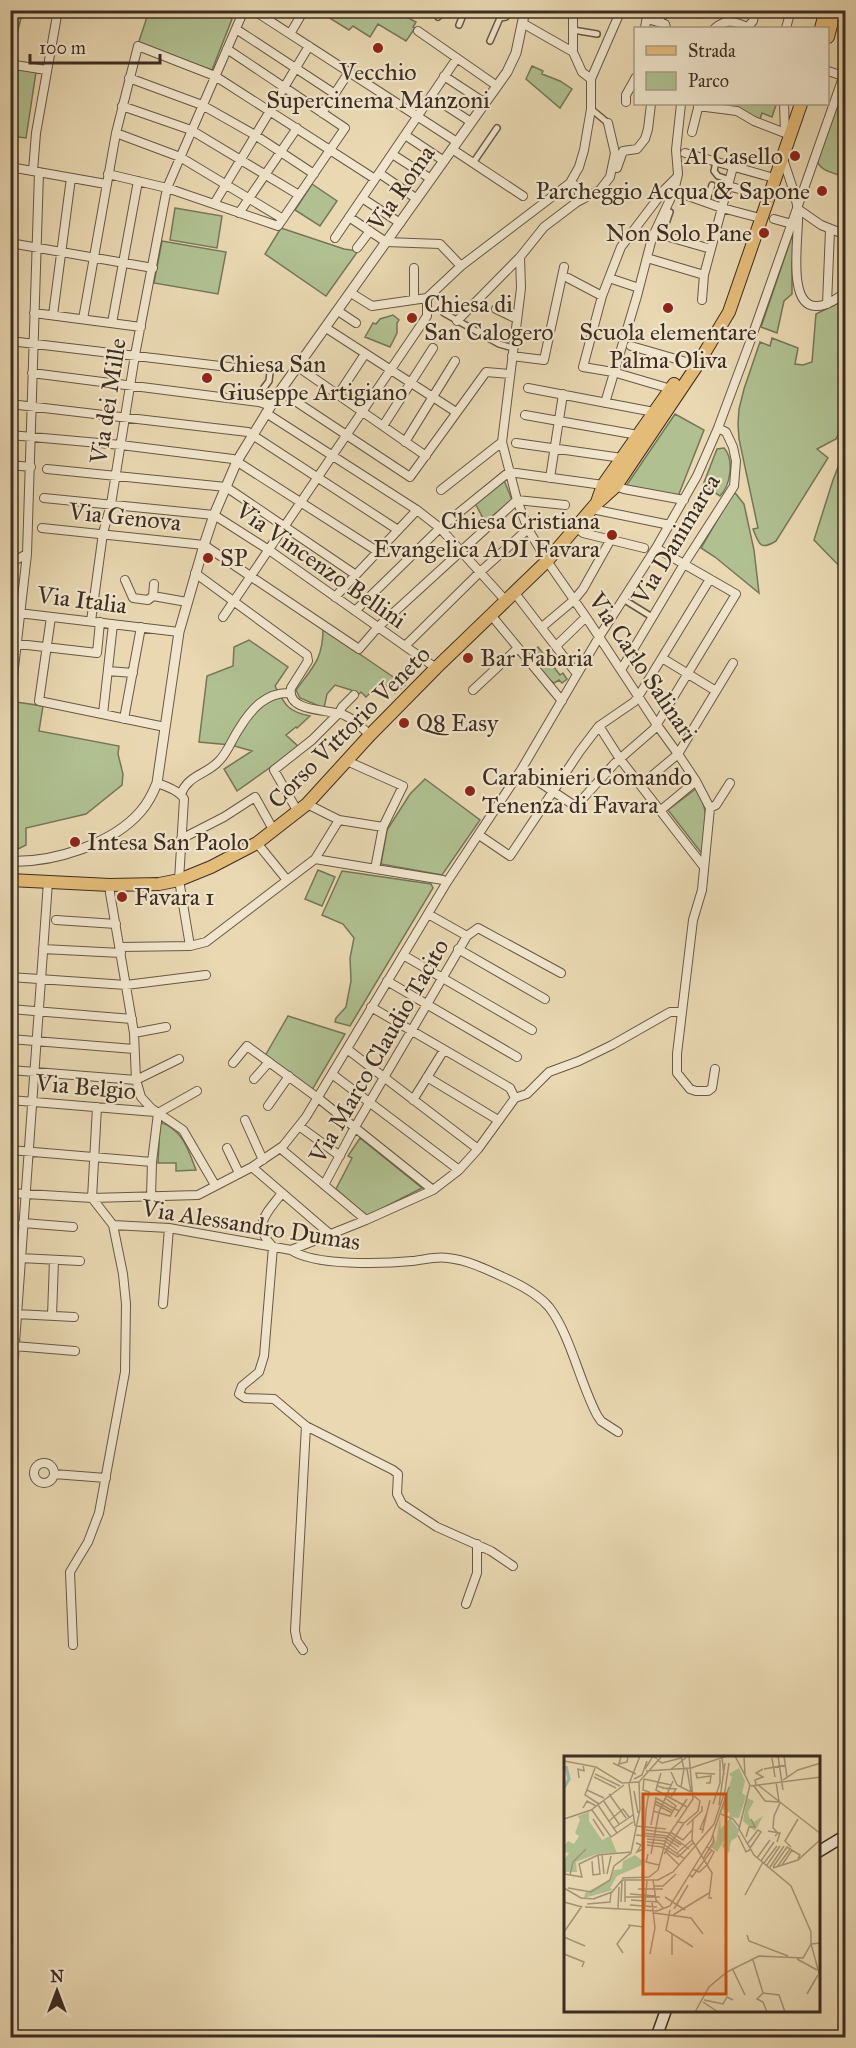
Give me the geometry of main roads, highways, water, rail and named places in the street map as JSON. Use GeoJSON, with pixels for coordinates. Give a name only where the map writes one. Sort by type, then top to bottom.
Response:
{"type":"FeatureCollection","features":[{"type":"Feature","properties":{"kind":"main road"},"geometry":{"type":"LineString","coordinates":[[821,27],[826,10]]}},
{"type":"Feature","properties":{"kind":"main road"},"geometry":{"type":"LineString","coordinates":[[829,33],[835,10]]}},
{"type":"Feature","properties":{"kind":"main road","name":"Corso Vittorio Veneto"},"geometry":{"type":"LineString","coordinates":[[10,880],[110,885],[159,884],[179,880],[211,867],[257,843],[302,808],[435,668],[547,561],[577,528],[696,367],[729,312],[781,160],[787,134],[801,105]]}},
{"type":"Feature","properties":{"kind":"main road","name":"Corso Vittorio Veneto"},"geometry":{"type":"LineString","coordinates":[[610,486],[622,458],[690,363],[723,309],[731,302]]}},
{"type":"Feature","properties":{"kind":"main road"},"geometry":{"type":"LineString","coordinates":[[820,1851],[846,1835]]}},
{"type":"Feature","properties":{"kind":"main road"},"geometry":{"type":"LineString","coordinates":[[656,2037],[665,2012]]}},
{"type":"Feature","properties":{"kind":"place","name":"Vecchio Supercinema Manzoni"},"geometry":{"type":"Point","coordinates":[378,48]}},
{"type":"Feature","properties":{"kind":"place","name":"Al Casello"},"geometry":{"type":"Point","coordinates":[795,156]}},
{"type":"Feature","properties":{"kind":"place","name":"Parcheggio Acqua & Sapone"},"geometry":{"type":"Point","coordinates":[822,191]}},
{"type":"Feature","properties":{"kind":"place","name":"Non Solo Pane"},"geometry":{"type":"Point","coordinates":[764,233]}},
{"type":"Feature","properties":{"kind":"place","name":"Scuola elementare Palma Oliva"},"geometry":{"type":"Point","coordinates":[668,308]}},
{"type":"Feature","properties":{"kind":"place","name":"Chiesa di San Calogero"},"geometry":{"type":"Point","coordinates":[412,318]}},
{"type":"Feature","properties":{"kind":"place","name":"Chiesa San Giuseppe Artigiano"},"geometry":{"type":"Point","coordinates":[207,378]}},
{"type":"Feature","properties":{"kind":"place","name":"Chiesa Cristiana Evangelica ADI Favara"},"geometry":{"type":"Point","coordinates":[612,535]}},
{"type":"Feature","properties":{"kind":"place","name":"SP"},"geometry":{"type":"Point","coordinates":[208,558]}},
{"type":"Feature","properties":{"kind":"place","name":"Bar Fabaria"},"geometry":{"type":"Point","coordinates":[468,658]}},
{"type":"Feature","properties":{"kind":"place","name":"Q8 Easy"},"geometry":{"type":"Point","coordinates":[404,723]}},
{"type":"Feature","properties":{"kind":"place","name":"Carabinieri Comando Tenenza di Favara"},"geometry":{"type":"Point","coordinates":[470,791]}},
{"type":"Feature","properties":{"kind":"place","name":"Intesa San Paolo"},"geometry":{"type":"Point","coordinates":[75,842]}},
{"type":"Feature","properties":{"kind":"place","name":"Favara 1"},"geometry":{"type":"Point","coordinates":[122,897]}}]}
